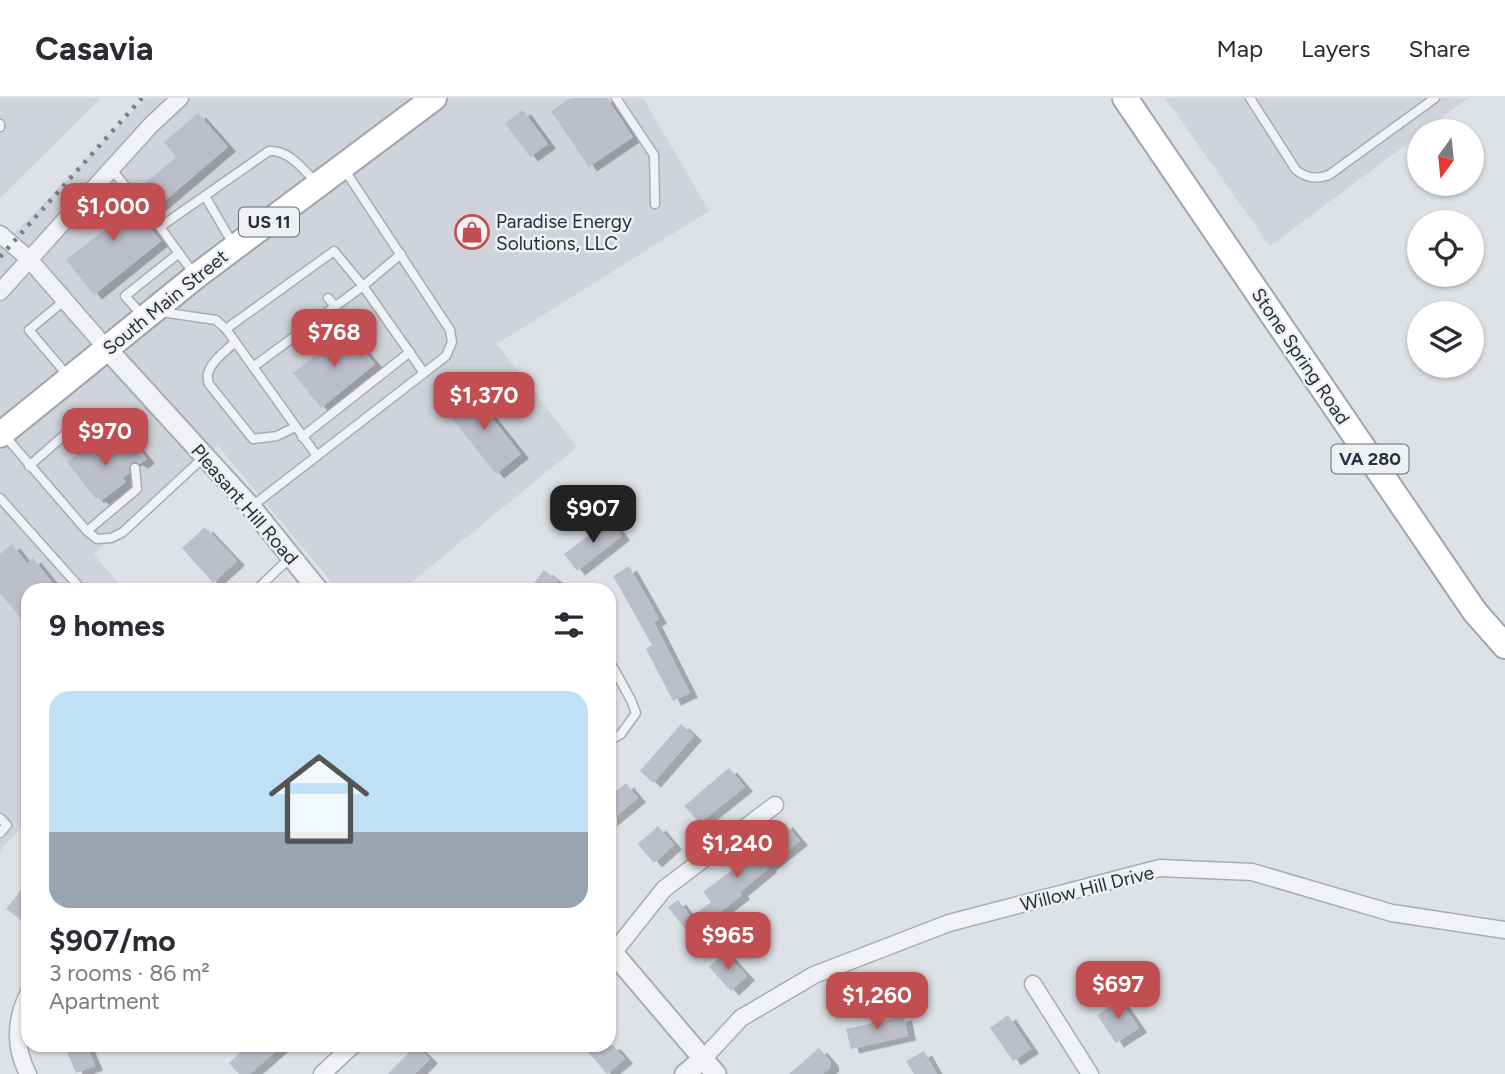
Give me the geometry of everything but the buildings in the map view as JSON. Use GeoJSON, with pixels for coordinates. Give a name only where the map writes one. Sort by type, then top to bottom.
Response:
{"type":"FeatureCollection","features":[{"type":"Feature","properties":{"kind":"main road","name":"South Main Street"},"geometry":{"type":"LineString","coordinates":[[1,434],[195,277],[434,98]]}},
{"type":"Feature","properties":{"kind":"main road","name":"Stone Spring Road"},"geometry":{"type":"LineString","coordinates":[[1125,98],[1475,612],[1505,646]]}},
{"type":"Feature","properties":{"kind":"street"},"geometry":{"type":"LineString","coordinates":[[0,292],[111,169],[180,98]]}},
{"type":"Feature","properties":{"kind":"street","name":"Pleasant Hill Road"},"geometry":{"type":"LineString","coordinates":[[0,234],[29,259],[251,508],[312,583]]}},
{"type":"Feature","properties":{"kind":"street"},"geometry":{"type":"LineString","coordinates":[[616,945],[664,889],[775,804]]}},
{"type":"Feature","properties":{"kind":"street","name":"Willow Hill Drive"},"geometry":{"type":"LineString","coordinates":[[709,1067],[741,1018],[814,975],[949,923],[1160,868],[1252,872],[1391,913],[1505,930]]}},
{"type":"Feature","properties":{"kind":"street"},"geometry":{"type":"LineString","coordinates":[[616,957],[709,1067],[685,1074]]}},
{"type":"Feature","properties":{"kind":"street"},"geometry":{"type":"LineString","coordinates":[[1033,984],[1090,1074]]}},
{"type":"Feature","properties":{"kind":"street"},"geometry":{"type":"LineString","coordinates":[[21,1012],[17,1033],[20,1056],[28,1074]]}},
{"type":"Feature","properties":{"kind":"street"},"geometry":{"type":"LineString","coordinates":[[322,1074],[346,1052]]}},
{"type":"Feature","properties":{"kind":"lane"},"geometry":{"type":"LineString","coordinates":[[616,98],[654,155],[655,204]]}},
{"type":"Feature","properties":{"kind":"lane"},"geometry":{"type":"LineString","coordinates":[[1250,98],[1296,170],[1315,178],[1329,174],[1435,98]]}},
{"type":"Feature","properties":{"kind":"lane"},"geometry":{"type":"LineString","coordinates":[[160,227],[269,151],[280,150],[289,155],[318,184]]}},
{"type":"Feature","properties":{"kind":"lane"},"geometry":{"type":"LineString","coordinates":[[251,508],[424,373],[447,354],[452,345],[452,335],[342,167]]}},
{"type":"Feature","properties":{"kind":"lane"},"geometry":{"type":"LineString","coordinates":[[111,169],[160,227],[195,277]]}},
{"type":"Feature","properties":{"kind":"lane"},"geometry":{"type":"LineString","coordinates":[[205,196],[234,247]]}},
{"type":"Feature","properties":{"kind":"lane"},"geometry":{"type":"LineString","coordinates":[[226,329],[334,251],[363,286],[424,373]]}},
{"type":"Feature","properties":{"kind":"lane"},"geometry":{"type":"LineString","coordinates":[[179,253],[125,296],[149,314],[216,320],[226,329],[317,456]]}},
{"type":"Feature","properties":{"kind":"lane"},"geometry":{"type":"LineString","coordinates":[[253,367],[272,346],[301,325],[317,319],[401,254]]}},
{"type":"Feature","properties":{"kind":"lane"},"geometry":{"type":"LineString","coordinates":[[308,270],[314,278]]}},
{"type":"Feature","properties":{"kind":"lane"},"geometry":{"type":"LineString","coordinates":[[292,282],[298,291]]}},
{"type":"Feature","properties":{"kind":"lane"},"geometry":{"type":"LineString","coordinates":[[279,291],[285,300]]}},
{"type":"Feature","properties":{"kind":"lane"},"geometry":{"type":"LineString","coordinates":[[328,298],[335,306]]}},
{"type":"Feature","properties":{"kind":"lane"},"geometry":{"type":"LineString","coordinates":[[65,300],[29,330],[69,378]]}},
{"type":"Feature","properties":{"kind":"lane"},"geometry":{"type":"LineString","coordinates":[[265,302],[271,311]]}},
{"type":"Feature","properties":{"kind":"lane"},"geometry":{"type":"LineString","coordinates":[[311,312],[317,319]]}},
{"type":"Feature","properties":{"kind":"lane"},"geometry":{"type":"LineString","coordinates":[[250,313],[257,322]]}},
{"type":"Feature","properties":{"kind":"lane"},"geometry":{"type":"LineString","coordinates":[[235,342],[209,369],[206,377],[209,384],[253,439],[277,436],[295,427]]}},
{"type":"Feature","properties":{"kind":"lane"},"geometry":{"type":"LineString","coordinates":[[302,437],[410,352]]}},
{"type":"Feature","properties":{"kind":"lane"},"geometry":{"type":"LineString","coordinates":[[29,466],[69,431],[89,421],[102,424],[118,448]]}},
{"type":"Feature","properties":{"kind":"lane"},"geometry":{"type":"LineString","coordinates":[[1,434],[97,539],[111,538],[123,532],[204,457]]}},
{"type":"Feature","properties":{"kind":"lane"},"geometry":{"type":"LineString","coordinates":[[87,531],[137,489],[135,468]]}},
{"type":"Feature","properties":{"kind":"lane"},"geometry":{"type":"LineString","coordinates":[[0,498],[76,583]]}},
{"type":"Feature","properties":{"kind":"lane"},"geometry":{"type":"LineString","coordinates":[[263,583],[291,557]]}},
{"type":"Feature","properties":{"kind":"lane"},"geometry":{"type":"LineString","coordinates":[[616,674],[636,713],[616,737]]}},
{"type":"Feature","properties":{"kind":"lane"},"geometry":{"type":"LineString","coordinates":[[0,818],[7,825],[0,833]]}},
{"type":"Feature","properties":{"kind":"shaded area"},"geometry":{"type":"Polygon","coordinates":[[[0,98],[101,98],[0,198],[0,98]]]}},
{"type":"Feature","properties":{"kind":"shaded area"},"geometry":{"type":"Polygon","coordinates":[[[146,98],[643,98],[709,211],[497,344],[577,447],[411,583],[332,583],[218,446],[94,554],[118,583],[21,583],[21,828],[0,851],[0,248],[146,98]]]}},
{"type":"Feature","properties":{"kind":"shaded area"},"geometry":{"type":"Polygon","coordinates":[[[1165,98],[1468,98],[1440,119],[1407,119],[1407,144],[1270,246],[1165,98]]]}},
{"type":"Feature","properties":{"kind":"railway"},"geometry":{"type":"LineString","coordinates":[[0,257],[142,98]]}},
{"type":"Feature","properties":{"kind":"place","name":"Paradise Energy Solutions, LLC"},"geometry":{"type":"Point","coordinates":[472,232]}}]}
